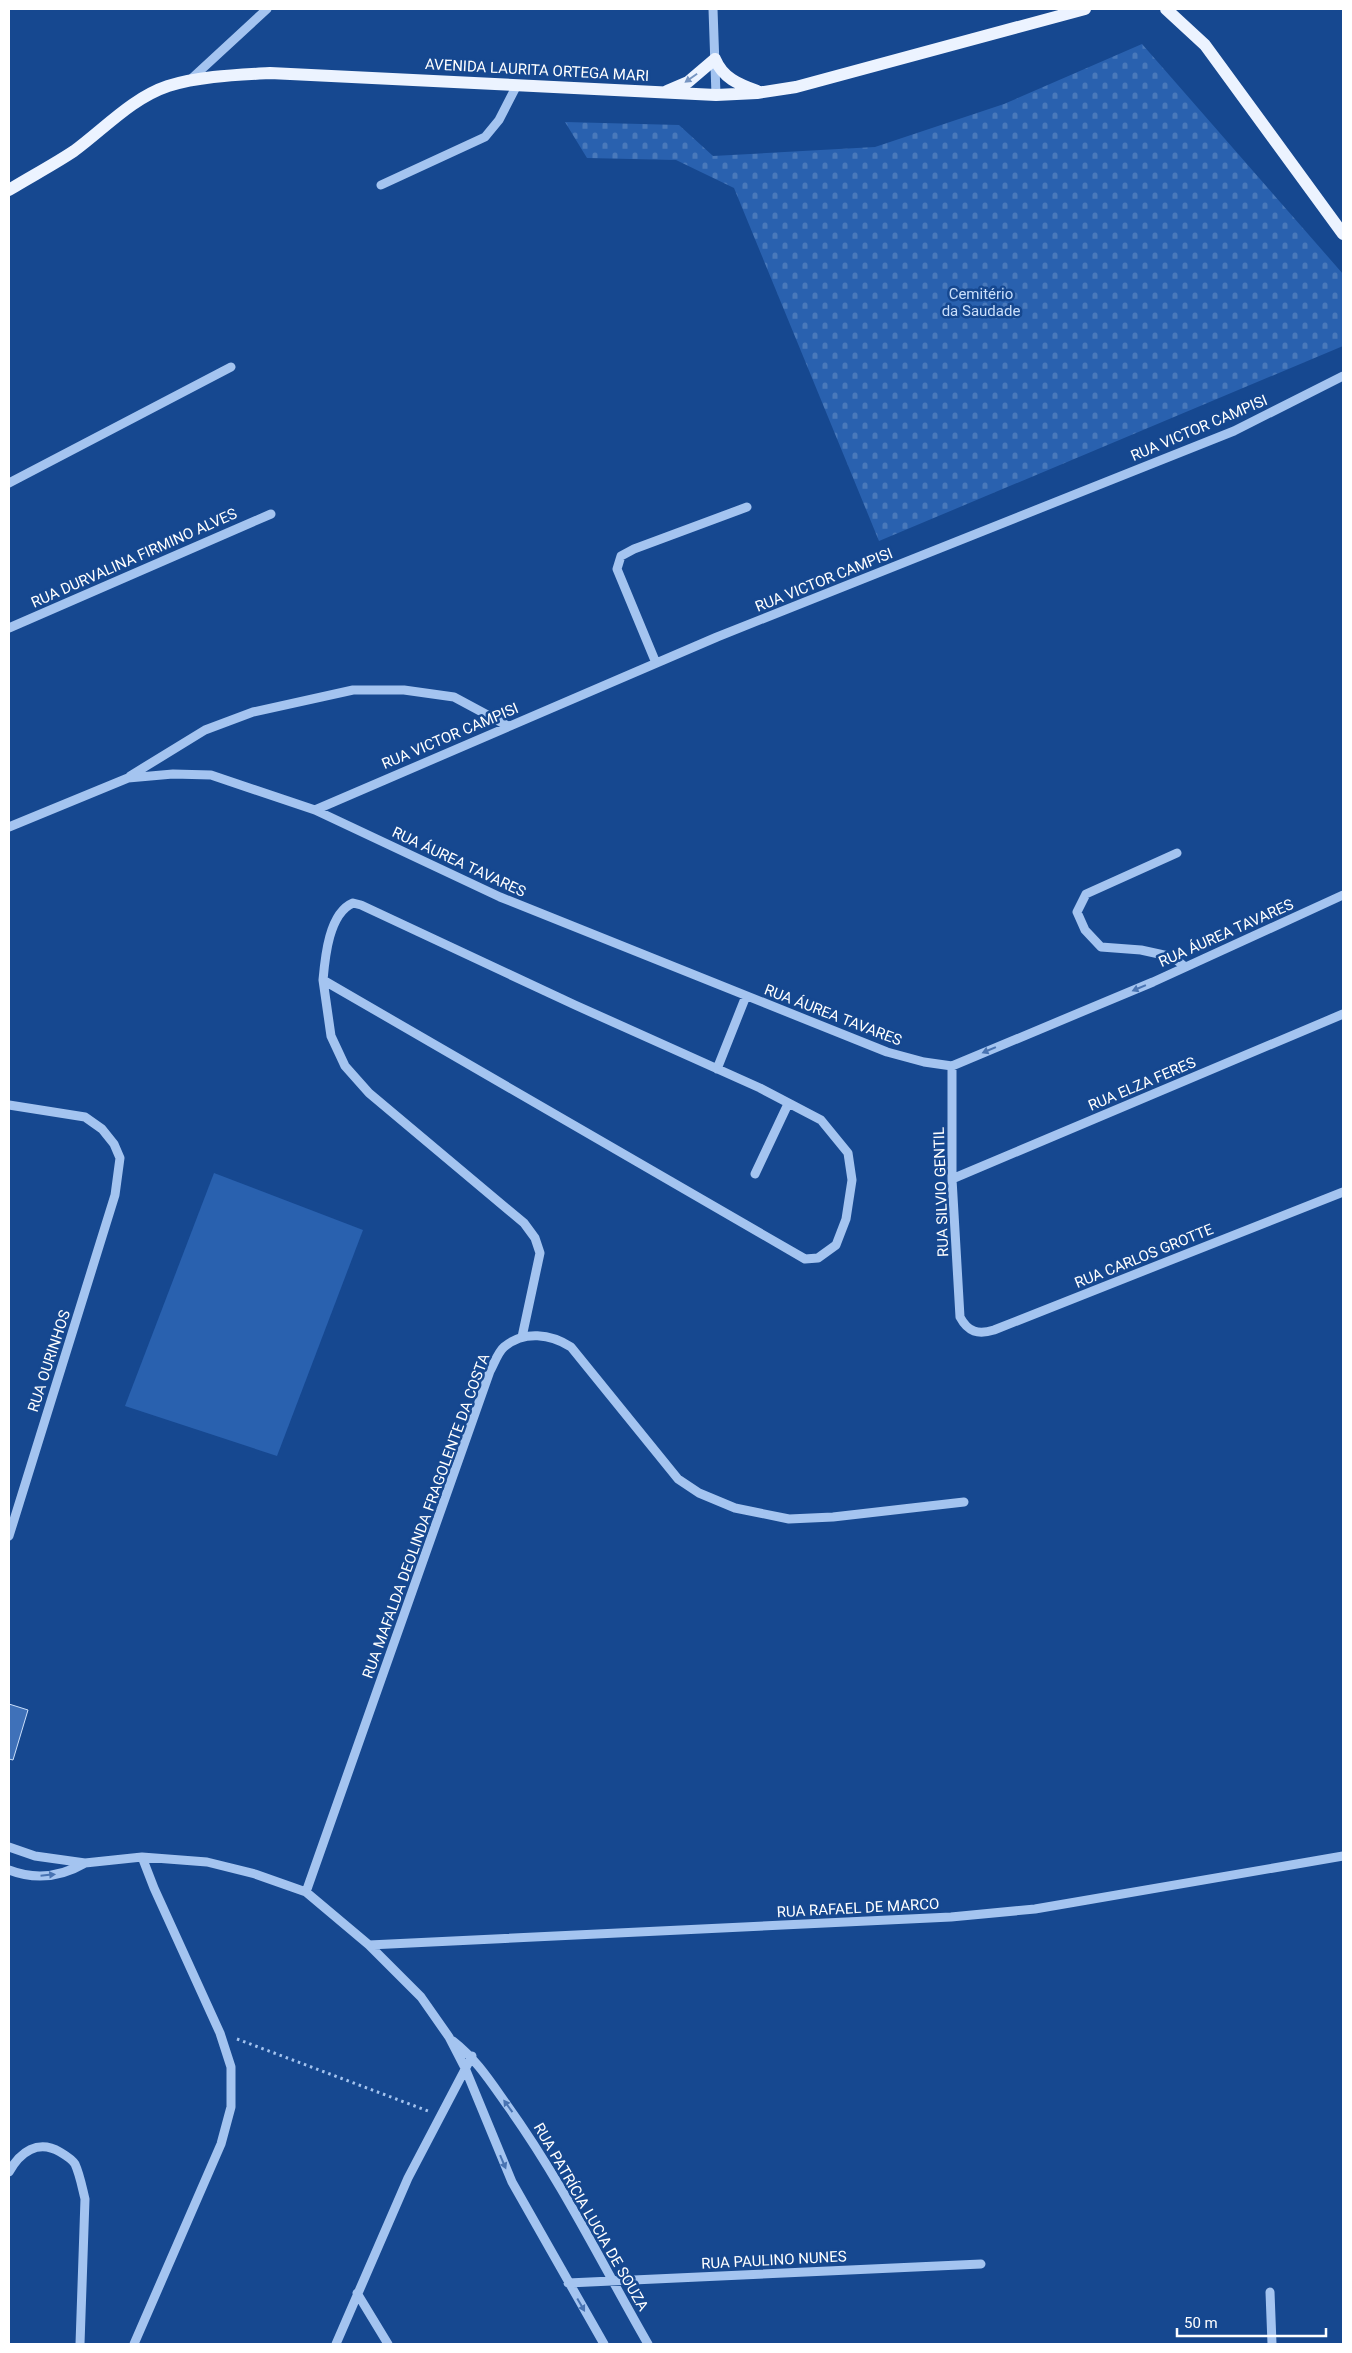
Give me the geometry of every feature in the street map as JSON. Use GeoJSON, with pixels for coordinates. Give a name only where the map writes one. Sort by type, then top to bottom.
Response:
{"type":"FeatureCollection","features":[{"type":"Feature","properties":{"kind":"main road","name":"AVENIDA LAURITA ORTEGA MARI"},"geometry":{"type":"LineString","coordinates":[[9,190],[73,151],[141,99],[167,87],[189,81],[270,72],[716,95],[763,92],[796,88],[1085,9]]}},
{"type":"Feature","properties":{"kind":"main road"},"geometry":{"type":"LineString","coordinates":[[1166,9],[1205,45],[1343,234]]}},
{"type":"Feature","properties":{"kind":"main road"},"geometry":{"type":"LineString","coordinates":[[664,92],[688,82],[715,59],[721,73],[745,87],[763,92]]}},
{"type":"Feature","properties":{"kind":"street"},"geometry":{"type":"LineString","coordinates":[[189,81],[267,9]]}},
{"type":"Feature","properties":{"kind":"street"},"geometry":{"type":"LineString","coordinates":[[713,9],[716,95]]}},
{"type":"Feature","properties":{"kind":"street"},"geometry":{"type":"LineString","coordinates":[[381,185],[485,137],[495,126],[517,85]]}},
{"type":"Feature","properties":{"kind":"street"},"geometry":{"type":"LineString","coordinates":[[9,483],[231,367]]}},
{"type":"Feature","properties":{"kind":"street","name":"RUA VICTOR CAMPISI"},"geometry":{"type":"LineString","coordinates":[[315,810],[656,663],[1234,432],[1343,376]]}},
{"type":"Feature","properties":{"kind":"street"},"geometry":{"type":"LineString","coordinates":[[656,663],[617,569],[621,556],[747,507]]}},
{"type":"Feature","properties":{"kind":"street","name":"RUA DURVALINA FIRMINO ALVES"},"geometry":{"type":"LineString","coordinates":[[9,628],[271,514]]}},
{"type":"Feature","properties":{"kind":"street"},"geometry":{"type":"LineString","coordinates":[[9,827],[128,778],[213,727],[253,712],[353,690],[404,690],[454,697],[508,726]]}},
{"type":"Feature","properties":{"kind":"street","name":"RUA ÁUREA TAVARES"},"geometry":{"type":"LineString","coordinates":[[128,778],[173,774],[211,775],[315,810],[500,897],[746,996],[887,1052],[924,1062],[952,1066],[1185,967],[1343,895]]}},
{"type":"Feature","properties":{"kind":"street"},"geometry":{"type":"LineString","coordinates":[[1176,853],[1086,894],[1078,912],[1085,930],[1101,947],[1141,950],[1173,957],[1185,967]]}},
{"type":"Feature","properties":{"kind":"street"},"geometry":{"type":"LineString","coordinates":[[323,980],[805,1259],[818,1258],[836,1245],[846,1219],[852,1180],[848,1153],[821,1120],[760,1088],[566,1001],[362,904],[353,903],[341,911],[326,949],[323,980],[331,1036],[345,1066],[369,1093],[524,1223],[535,1238],[540,1253],[522,1336],[558,1338],[571,1347],[678,1479],[700,1493],[735,1508],[789,1519],[833,1517],[964,1502]]}},
{"type":"Feature","properties":{"kind":"street"},"geometry":{"type":"LineString","coordinates":[[717,1069],[746,996]]}},
{"type":"Feature","properties":{"kind":"street","name":"RUA ELZA FERES"},"geometry":{"type":"LineString","coordinates":[[952,1179],[1343,1014]]}},
{"type":"Feature","properties":{"kind":"street"},"geometry":{"type":"LineString","coordinates":[[1334,1017],[1343,1024]]}},
{"type":"Feature","properties":{"kind":"street","name":"RUA SILVIO GENTIL"},"geometry":{"type":"LineString","coordinates":[[952,1066],[952,1179],[960,1317]]}},
{"type":"Feature","properties":{"kind":"street"},"geometry":{"type":"LineString","coordinates":[[755,1174],[788,1104]]}},
{"type":"Feature","properties":{"kind":"street","name":"RUA OURINHOS"},"geometry":{"type":"LineString","coordinates":[[9,1105],[85,1117],[102,1129],[114,1144],[120,1158],[116,1195],[9,1536]]}},
{"type":"Feature","properties":{"kind":"street","name":"RUA CARLOS GROTTE"},"geometry":{"type":"LineString","coordinates":[[960,1317],[966,1327],[974,1332],[989,1332],[1343,1192]]}},
{"type":"Feature","properties":{"kind":"street","name":"RUA MAFALDA DEOLINDA FRAGOLENTE DA COSTA"},"geometry":{"type":"LineString","coordinates":[[306,1892],[490,1371],[503,1348],[522,1336]]}},
{"type":"Feature","properties":{"kind":"street"},"geometry":{"type":"LineString","coordinates":[[9,1847],[35,1856],[85,1863]]}},
{"type":"Feature","properties":{"kind":"street","name":"RUA RAFAEL DE MARCO"},"geometry":{"type":"LineString","coordinates":[[369,1944],[951,1917],[1035,1909],[1343,1856]]}},
{"type":"Feature","properties":{"kind":"street"},"geometry":{"type":"LineString","coordinates":[[134,2344],[220,2144],[231,2107],[231,2067],[220,2033],[158,1897],[142,1857]]}},
{"type":"Feature","properties":{"kind":"street","name":"RUA PATRÍCIA LUCIA DE SOUZA"},"geometry":{"type":"LineString","coordinates":[[85,1863],[142,1857],[207,1862],[255,1874],[306,1892],[369,1944],[421,1997],[449,2037],[465,2068],[512,2182],[604,2344]]}},
{"type":"Feature","properties":{"kind":"street"},"geometry":{"type":"LineString","coordinates":[[9,1870],[25,1876],[46,1876],[69,1872],[85,1863]]}},
{"type":"Feature","properties":{"kind":"street","name":"RUA PATRÍCIA LUCIA DE SOUZA"},"geometry":{"type":"LineString","coordinates":[[449,2037],[472,2056],[521,2125],[554,2176],[648,2344]]}},
{"type":"Feature","properties":{"kind":"street"},"geometry":{"type":"LineString","coordinates":[[336,2344],[408,2178],[439,2115],[472,2056]]}},
{"type":"Feature","properties":{"kind":"street"},"geometry":{"type":"LineString","coordinates":[[9,2172],[23,2152],[36,2146],[51,2146],[74,2162],[80,2178],[84,2199],[80,2344]]}},
{"type":"Feature","properties":{"kind":"street","name":"RUA PAULINO NUNES"},"geometry":{"type":"LineString","coordinates":[[568,2283],[981,2264]]}},
{"type":"Feature","properties":{"kind":"street"},"geometry":{"type":"LineString","coordinates":[[1270,2292],[1272,2344]]}},
{"type":"Feature","properties":{"kind":"street"},"geometry":{"type":"LineString","coordinates":[[357,2293],[388,2344]]}},
{"type":"Feature","properties":{"kind":"path"},"geometry":{"type":"LineString","coordinates":[[220,2033],[439,2115]]}},
{"type":"Feature","properties":{"kind":"green space","name":"Cemitério da Saudade"},"geometry":{"type":"Polygon","coordinates":[[[1142,44],[1343,274],[1343,346],[879,541],[734,188],[676,160],[587,158],[565,122],[679,125],[713,156],[875,147],[1004,104],[1142,44]]]}},
{"type":"Feature","properties":{"kind":"green space"},"geometry":{"type":"Polygon","coordinates":[[[214,1173],[363,1230],[277,1456],[125,1406],[214,1173]]]}},
{"type":"Feature","properties":{"kind":"building"},"geometry":{"type":"Polygon","coordinates":[[[9,1704],[28,1710],[13,1760],[9,1759],[9,1704]]]}}]}
